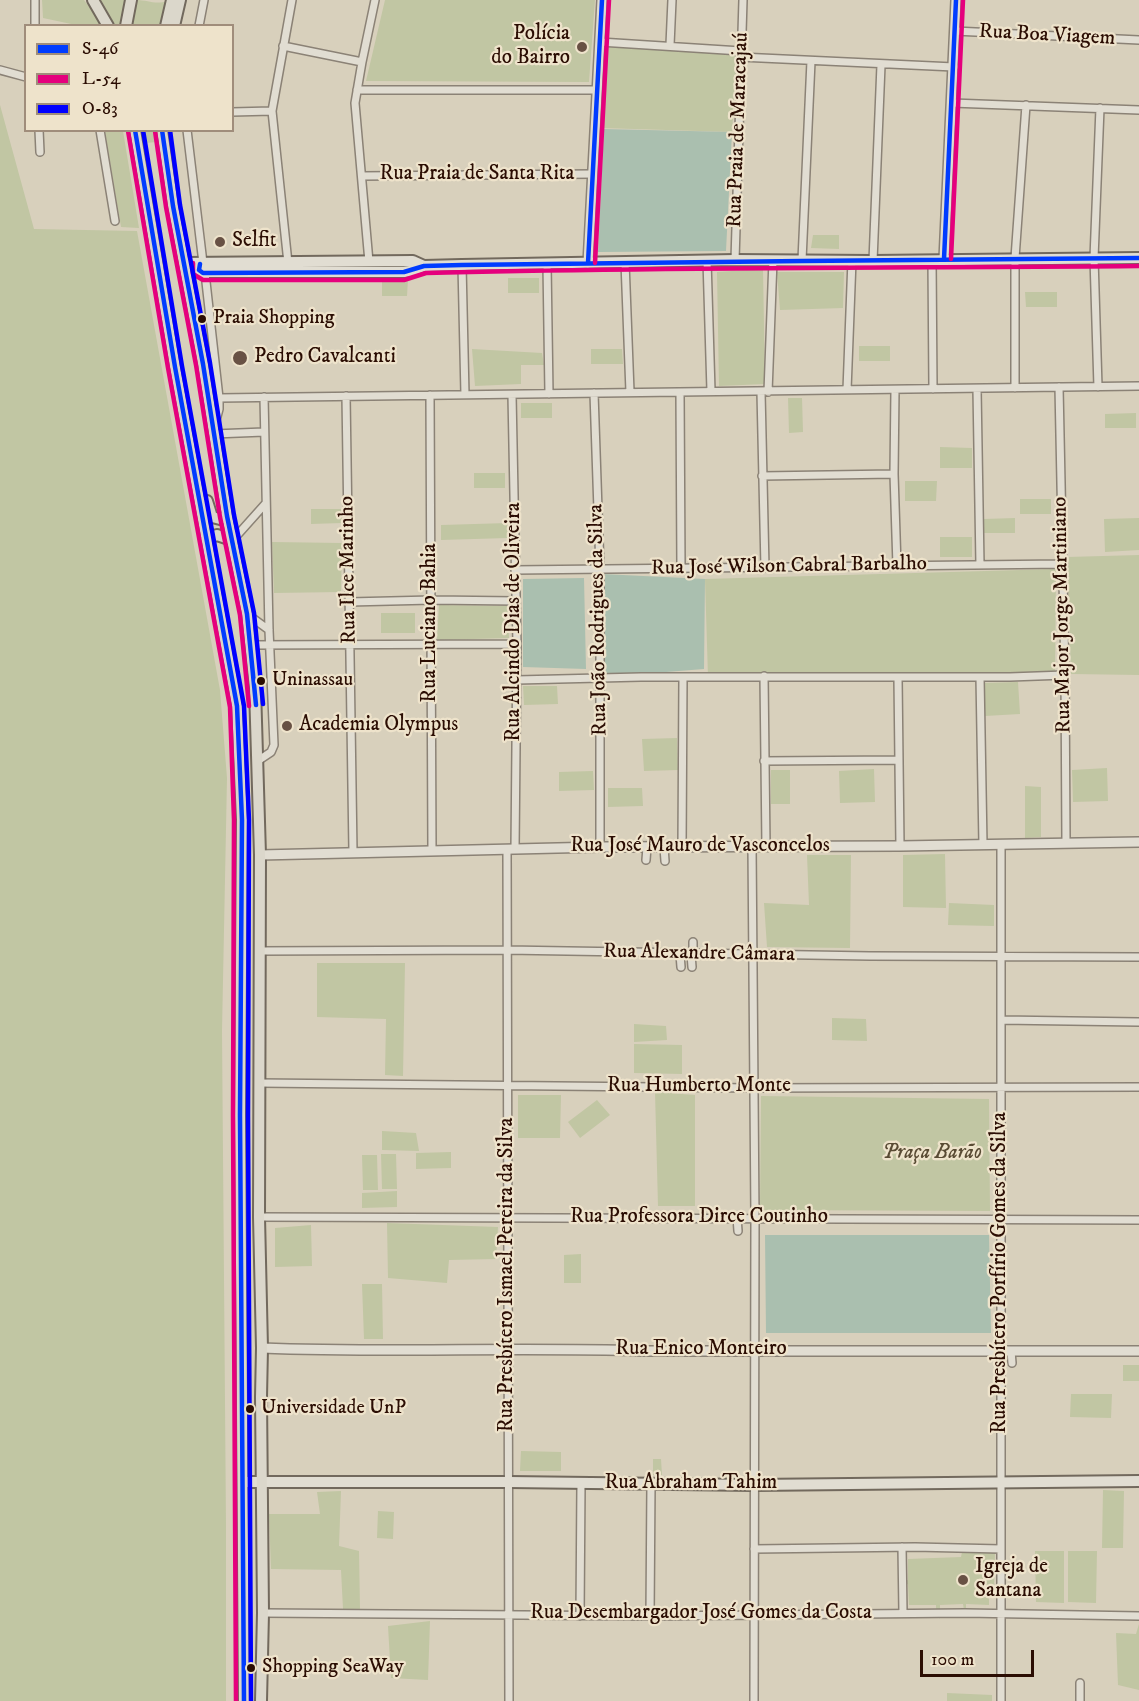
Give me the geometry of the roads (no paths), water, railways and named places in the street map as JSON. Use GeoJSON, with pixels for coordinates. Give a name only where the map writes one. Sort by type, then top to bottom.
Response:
{"type":"FeatureCollection","features":[{"type":"Feature","properties":{"kind":"main road"},"geometry":{"type":"LineString","coordinates":[[93,0],[107,24]]}},
{"type":"Feature","properties":{"kind":"main road"},"geometry":{"type":"LineString","coordinates":[[126,24],[131,0]]}},
{"type":"Feature","properties":{"kind":"main road"},"geometry":{"type":"LineString","coordinates":[[166,24],[172,0]]}},
{"type":"Feature","properties":{"kind":"main road"},"geometry":{"type":"LineString","coordinates":[[174,24],[180,0]]}},
{"type":"Feature","properties":{"kind":"main road"},"geometry":{"type":"LineString","coordinates":[[135,132],[237,706],[242,820],[240,1115],[244,1701]]}},
{"type":"Feature","properties":{"kind":"main road"},"geometry":{"type":"LineString","coordinates":[[162,132],[168,177],[227,516],[247,614],[255,688],[259,760],[260,855],[259,1217],[263,1613],[261,1701]]}},
{"type":"Feature","properties":{"kind":"main road"},"geometry":{"type":"LineString","coordinates":[[184,263],[204,267],[404,272],[424,266],[707,260],[1139,258]]}},
{"type":"Feature","properties":{"kind":"main road"},"geometry":{"type":"LineString","coordinates":[[204,267],[288,262],[413,261],[424,266]]}},
{"type":"Feature","properties":{"kind":"main road"},"geometry":{"type":"LineString","coordinates":[[193,466],[202,476],[212,517],[220,519],[227,516]]}},
{"type":"Feature","properties":{"kind":"main road"},"geometry":{"type":"LineString","coordinates":[[206,539],[217,535],[232,541]]}},
{"type":"Feature","properties":{"kind":"main road"},"geometry":{"type":"LineString","coordinates":[[243,1342],[247,1352],[250,1392],[253,1396],[261,1397]]}},
{"type":"Feature","properties":{"kind":"main road","name":"Rua Abraham Tahim"},"geometry":{"type":"LineString","coordinates":[[244,1482],[1002,1484],[1085,1477],[1139,1481]]}},
{"type":"Feature","properties":{"kind":"street"},"geometry":{"type":"LineString","coordinates":[[35,0],[35,24]]}},
{"type":"Feature","properties":{"kind":"street"},"geometry":{"type":"LineString","coordinates":[[198,24],[204,0]]}},
{"type":"Feature","properties":{"kind":"street"},"geometry":{"type":"LineString","coordinates":[[288,262],[272,111],[292,0]]}},
{"type":"Feature","properties":{"kind":"street"},"geometry":{"type":"LineString","coordinates":[[369,262],[356,119],[357,90],[375,0]]}},
{"type":"Feature","properties":{"kind":"street"},"geometry":{"type":"LineString","coordinates":[[588,263],[602,0]]}},
{"type":"Feature","properties":{"kind":"street"},"geometry":{"type":"LineString","coordinates":[[670,45],[672,0]]}},
{"type":"Feature","properties":{"kind":"street","name":"Rua Praia de Maracajaú"},"geometry":{"type":"LineString","coordinates":[[735,260],[743,0]]}},
{"type":"Feature","properties":{"kind":"street"},"geometry":{"type":"LineString","coordinates":[[933,389],[938,260],[952,103],[956,0]]}},
{"type":"Feature","properties":{"kind":"street","name":"Rua Boa Viagem"},"geometry":{"type":"LineString","coordinates":[[955,31],[1139,40]]}},
{"type":"Feature","properties":{"kind":"street"},"geometry":{"type":"LineString","coordinates":[[600,42],[670,45],[811,61],[954,67]]}},
{"type":"Feature","properties":{"kind":"street"},"geometry":{"type":"LineString","coordinates":[[283,46],[362,62]]}},
{"type":"Feature","properties":{"kind":"street"},"geometry":{"type":"LineString","coordinates":[[802,260],[811,61]]}},
{"type":"Feature","properties":{"kind":"street"},"geometry":{"type":"LineString","coordinates":[[873,261],[881,64]]}},
{"type":"Feature","properties":{"kind":"street"},"geometry":{"type":"LineString","coordinates":[[0,70],[24,76]]}},
{"type":"Feature","properties":{"kind":"street"},"geometry":{"type":"LineString","coordinates":[[357,90],[597,90]]}},
{"type":"Feature","properties":{"kind":"street"},"geometry":{"type":"LineString","coordinates":[[952,103],[1139,110]]}},
{"type":"Feature","properties":{"kind":"street"},"geometry":{"type":"LineString","coordinates":[[1015,388],[1015,258],[1026,105]]}},
{"type":"Feature","properties":{"kind":"street"},"geometry":{"type":"LineString","coordinates":[[1098,387],[1094,258],[1100,108]]}},
{"type":"Feature","properties":{"kind":"street"},"geometry":{"type":"LineString","coordinates":[[234,112],[272,111]]}},
{"type":"Feature","properties":{"kind":"street"},"geometry":{"type":"LineString","coordinates":[[39,132],[40,153]]}},
{"type":"Feature","properties":{"kind":"street"},"geometry":{"type":"LineString","coordinates":[[100,132],[115,221]]}},
{"type":"Feature","properties":{"kind":"street"},"geometry":{"type":"LineString","coordinates":[[187,132],[219,398],[219,409],[213,432],[264,432]]}},
{"type":"Feature","properties":{"kind":"street","name":"Rua Praia de Santa Rita"},"geometry":{"type":"LineString","coordinates":[[362,176],[593,174]]}},
{"type":"Feature","properties":{"kind":"street"},"geometry":{"type":"LineString","coordinates":[[707,260],[711,391]]}},
{"type":"Feature","properties":{"kind":"street"},"geometry":{"type":"LineString","coordinates":[[765,568],[762,476],[772,260]]}},
{"type":"Feature","properties":{"kind":"street"},"geometry":{"type":"LineString","coordinates":[[847,390],[852,260]]}},
{"type":"Feature","properties":{"kind":"street"},"geometry":{"type":"LineString","coordinates":[[625,262],[630,392]]}},
{"type":"Feature","properties":{"kind":"street"},"geometry":{"type":"LineString","coordinates":[[548,264],[549,394]]}},
{"type":"Feature","properties":{"kind":"street"},"geometry":{"type":"LineString","coordinates":[[462,265],[465,395]]}},
{"type":"Feature","properties":{"kind":"street"},"geometry":{"type":"LineString","coordinates":[[219,398],[1139,386]]}},
{"type":"Feature","properties":{"kind":"street","name":"Rua Major Jorge Martiniano"},"geometry":{"type":"LineString","coordinates":[[1059,387],[1064,564],[1066,843]]}},
{"type":"Feature","properties":{"kind":"street"},"geometry":{"type":"LineString","coordinates":[[977,389],[980,565]]}},
{"type":"Feature","properties":{"kind":"street"},"geometry":{"type":"LineString","coordinates":[[895,390],[894,474],[897,566]]}},
{"type":"Feature","properties":{"kind":"street"},"geometry":{"type":"LineString","coordinates":[[680,392],[681,569]]}},
{"type":"Feature","properties":{"kind":"street","name":"Rua João Rodrigues da Silva"},"geometry":{"type":"LineString","coordinates":[[594,393],[600,569],[600,847]]}},
{"type":"Feature","properties":{"kind":"street","name":"Rua Luciano Bahia"},"geometry":{"type":"LineString","coordinates":[[430,395],[432,850]]}},
{"type":"Feature","properties":{"kind":"street","name":"Rua Alcindo Dias de Oliveira"},"geometry":{"type":"LineString","coordinates":[[511,849],[517,680],[512,395]]}},
{"type":"Feature","properties":{"kind":"street","name":"Rua Ilce Marinho"},"geometry":{"type":"LineString","coordinates":[[346,396],[353,852]]}},
{"type":"Feature","properties":{"kind":"street"},"geometry":{"type":"LineString","coordinates":[[259,760],[270,752],[274,745],[264,397]]}},
{"type":"Feature","properties":{"kind":"street"},"geometry":{"type":"LineString","coordinates":[[762,476],[894,474]]}},
{"type":"Feature","properties":{"kind":"street"},"geometry":{"type":"LineString","coordinates":[[232,541],[266,503]]}},
{"type":"Feature","properties":{"kind":"street","name":"Rua José Wilson Cabral Barbalho"},"geometry":{"type":"LineString","coordinates":[[515,570],[1064,564]]}},
{"type":"Feature","properties":{"kind":"street"},"geometry":{"type":"LineString","coordinates":[[349,602],[516,601]]}},
{"type":"Feature","properties":{"kind":"street"},"geometry":{"type":"LineString","coordinates":[[247,614],[269,630]]}},
{"type":"Feature","properties":{"kind":"street"},"geometry":{"type":"LineString","coordinates":[[251,645],[517,644]]}},
{"type":"Feature","properties":{"kind":"street"},"geometry":{"type":"LineString","coordinates":[[517,680],[1065,675]]}},
{"type":"Feature","properties":{"kind":"street"},"geometry":{"type":"LineString","coordinates":[[764,676],[766,846]]}},
{"type":"Feature","properties":{"kind":"street"},"geometry":{"type":"LineString","coordinates":[[682,847],[683,677]]}},
{"type":"Feature","properties":{"kind":"street"},"geometry":{"type":"LineString","coordinates":[[980,677],[984,845]]}},
{"type":"Feature","properties":{"kind":"street"},"geometry":{"type":"LineString","coordinates":[[898,678],[900,846]]}},
{"type":"Feature","properties":{"kind":"street"},"geometry":{"type":"LineString","coordinates":[[764,761],[898,760]]}},
{"type":"Feature","properties":{"kind":"street","name":"Rua José Mauro de Vasconcelos"},"geometry":{"type":"LineString","coordinates":[[260,855],[600,847],[1139,842]]}},
{"type":"Feature","properties":{"kind":"street","name":"Rua Presbítero Porfírio Gomes da Silva"},"geometry":{"type":"LineString","coordinates":[[1001,844],[999,1219],[1006,1351],[1001,1549],[1001,1701]]}},
{"type":"Feature","properties":{"kind":"street"},"geometry":{"type":"LineString","coordinates":[[752,846],[755,1217],[754,1701]]}},
{"type":"Feature","properties":{"kind":"street"},"geometry":{"type":"LineString","coordinates":[[646,860],[647,847]]}},
{"type":"Feature","properties":{"kind":"street"},"geometry":{"type":"LineString","coordinates":[[664,847],[665,861]]}},
{"type":"Feature","properties":{"kind":"street","name":"Rua Presbítero Ismael Pereira da Silva"},"geometry":{"type":"LineString","coordinates":[[509,1701],[507,950],[511,849]]}},
{"type":"Feature","properties":{"kind":"street"},"geometry":{"type":"LineString","coordinates":[[692,967],[693,942]]}},
{"type":"Feature","properties":{"kind":"street","name":"Rua Alexandre Câmara"},"geometry":{"type":"LineString","coordinates":[[259,951],[507,950],[680,954],[1139,957]]}},
{"type":"Feature","properties":{"kind":"street"},"geometry":{"type":"LineString","coordinates":[[680,954],[681,967]]}},
{"type":"Feature","properties":{"kind":"street"},"geometry":{"type":"LineString","coordinates":[[1001,1020],[1139,1022]]}},
{"type":"Feature","properties":{"kind":"street","name":"Rua Humberto Monte"},"geometry":{"type":"LineString","coordinates":[[259,1083],[754,1088],[1139,1087]]}},
{"type":"Feature","properties":{"kind":"street","name":"Rua Professora Dirce Coutinho"},"geometry":{"type":"LineString","coordinates":[[259,1217],[1139,1220]]}},
{"type":"Feature","properties":{"kind":"street"},"geometry":{"type":"LineString","coordinates":[[737,1217],[738,1231]]}},
{"type":"Feature","properties":{"kind":"street","name":"Rua Enico Monteiro"},"geometry":{"type":"LineString","coordinates":[[262,1348],[387,1351],[1139,1351]]}},
{"type":"Feature","properties":{"kind":"street"},"geometry":{"type":"LineString","coordinates":[[1006,1351],[1012,1363]]}},
{"type":"Feature","properties":{"kind":"street"},"geometry":{"type":"LineString","coordinates":[[580,1616],[581,1483]]}},
{"type":"Feature","properties":{"kind":"street"},"geometry":{"type":"LineString","coordinates":[[650,1616],[651,1483]]}},
{"type":"Feature","properties":{"kind":"street"},"geometry":{"type":"LineString","coordinates":[[754,1549],[902,1547],[1001,1549]]}},
{"type":"Feature","properties":{"kind":"street"},"geometry":{"type":"LineString","coordinates":[[902,1547],[903,1613]]}},
{"type":"Feature","properties":{"kind":"street","name":"Rua Desembargador José Gomes da Costa"},"geometry":{"type":"LineString","coordinates":[[263,1613],[580,1616],[903,1613],[1139,1616]]}},
{"type":"Feature","properties":{"kind":"street"},"geometry":{"type":"LineString","coordinates":[[1080,1683],[1080,1701]]}},
{"type":"Feature","properties":{"kind":"place","name":"Polícia do Bairro"},"geometry":{"type":"Point","coordinates":[582,47]}},
{"type":"Feature","properties":{"kind":"place","name":"Selfit"},"geometry":{"type":"Point","coordinates":[220,242]}},
{"type":"Feature","properties":{"kind":"place","name":"Praia Shopping"},"geometry":{"type":"Point","coordinates":[202,319]}},
{"type":"Feature","properties":{"kind":"place","name":"Pedro Cavalcanti"},"geometry":{"type":"Point","coordinates":[240,358]}},
{"type":"Feature","properties":{"kind":"place","name":"Uninassau"},"geometry":{"type":"Point","coordinates":[261,681]}},
{"type":"Feature","properties":{"kind":"place","name":"Academia Olympus"},"geometry":{"type":"Point","coordinates":[287,726]}},
{"type":"Feature","properties":{"kind":"place","name":"Universidade UnP"},"geometry":{"type":"Point","coordinates":[250,1409]}},
{"type":"Feature","properties":{"kind":"place","name":"Igreja de Santana"},"geometry":{"type":"Point","coordinates":[963,1580]}},
{"type":"Feature","properties":{"kind":"place","name":"Shopping SeaWay"},"geometry":{"type":"Point","coordinates":[251,1668]}},
{"type":"Feature","properties":{"kind":"park label","name":"Praça Barão"},"geometry":{"type":"Point","coordinates":[932,1154]}}]}
